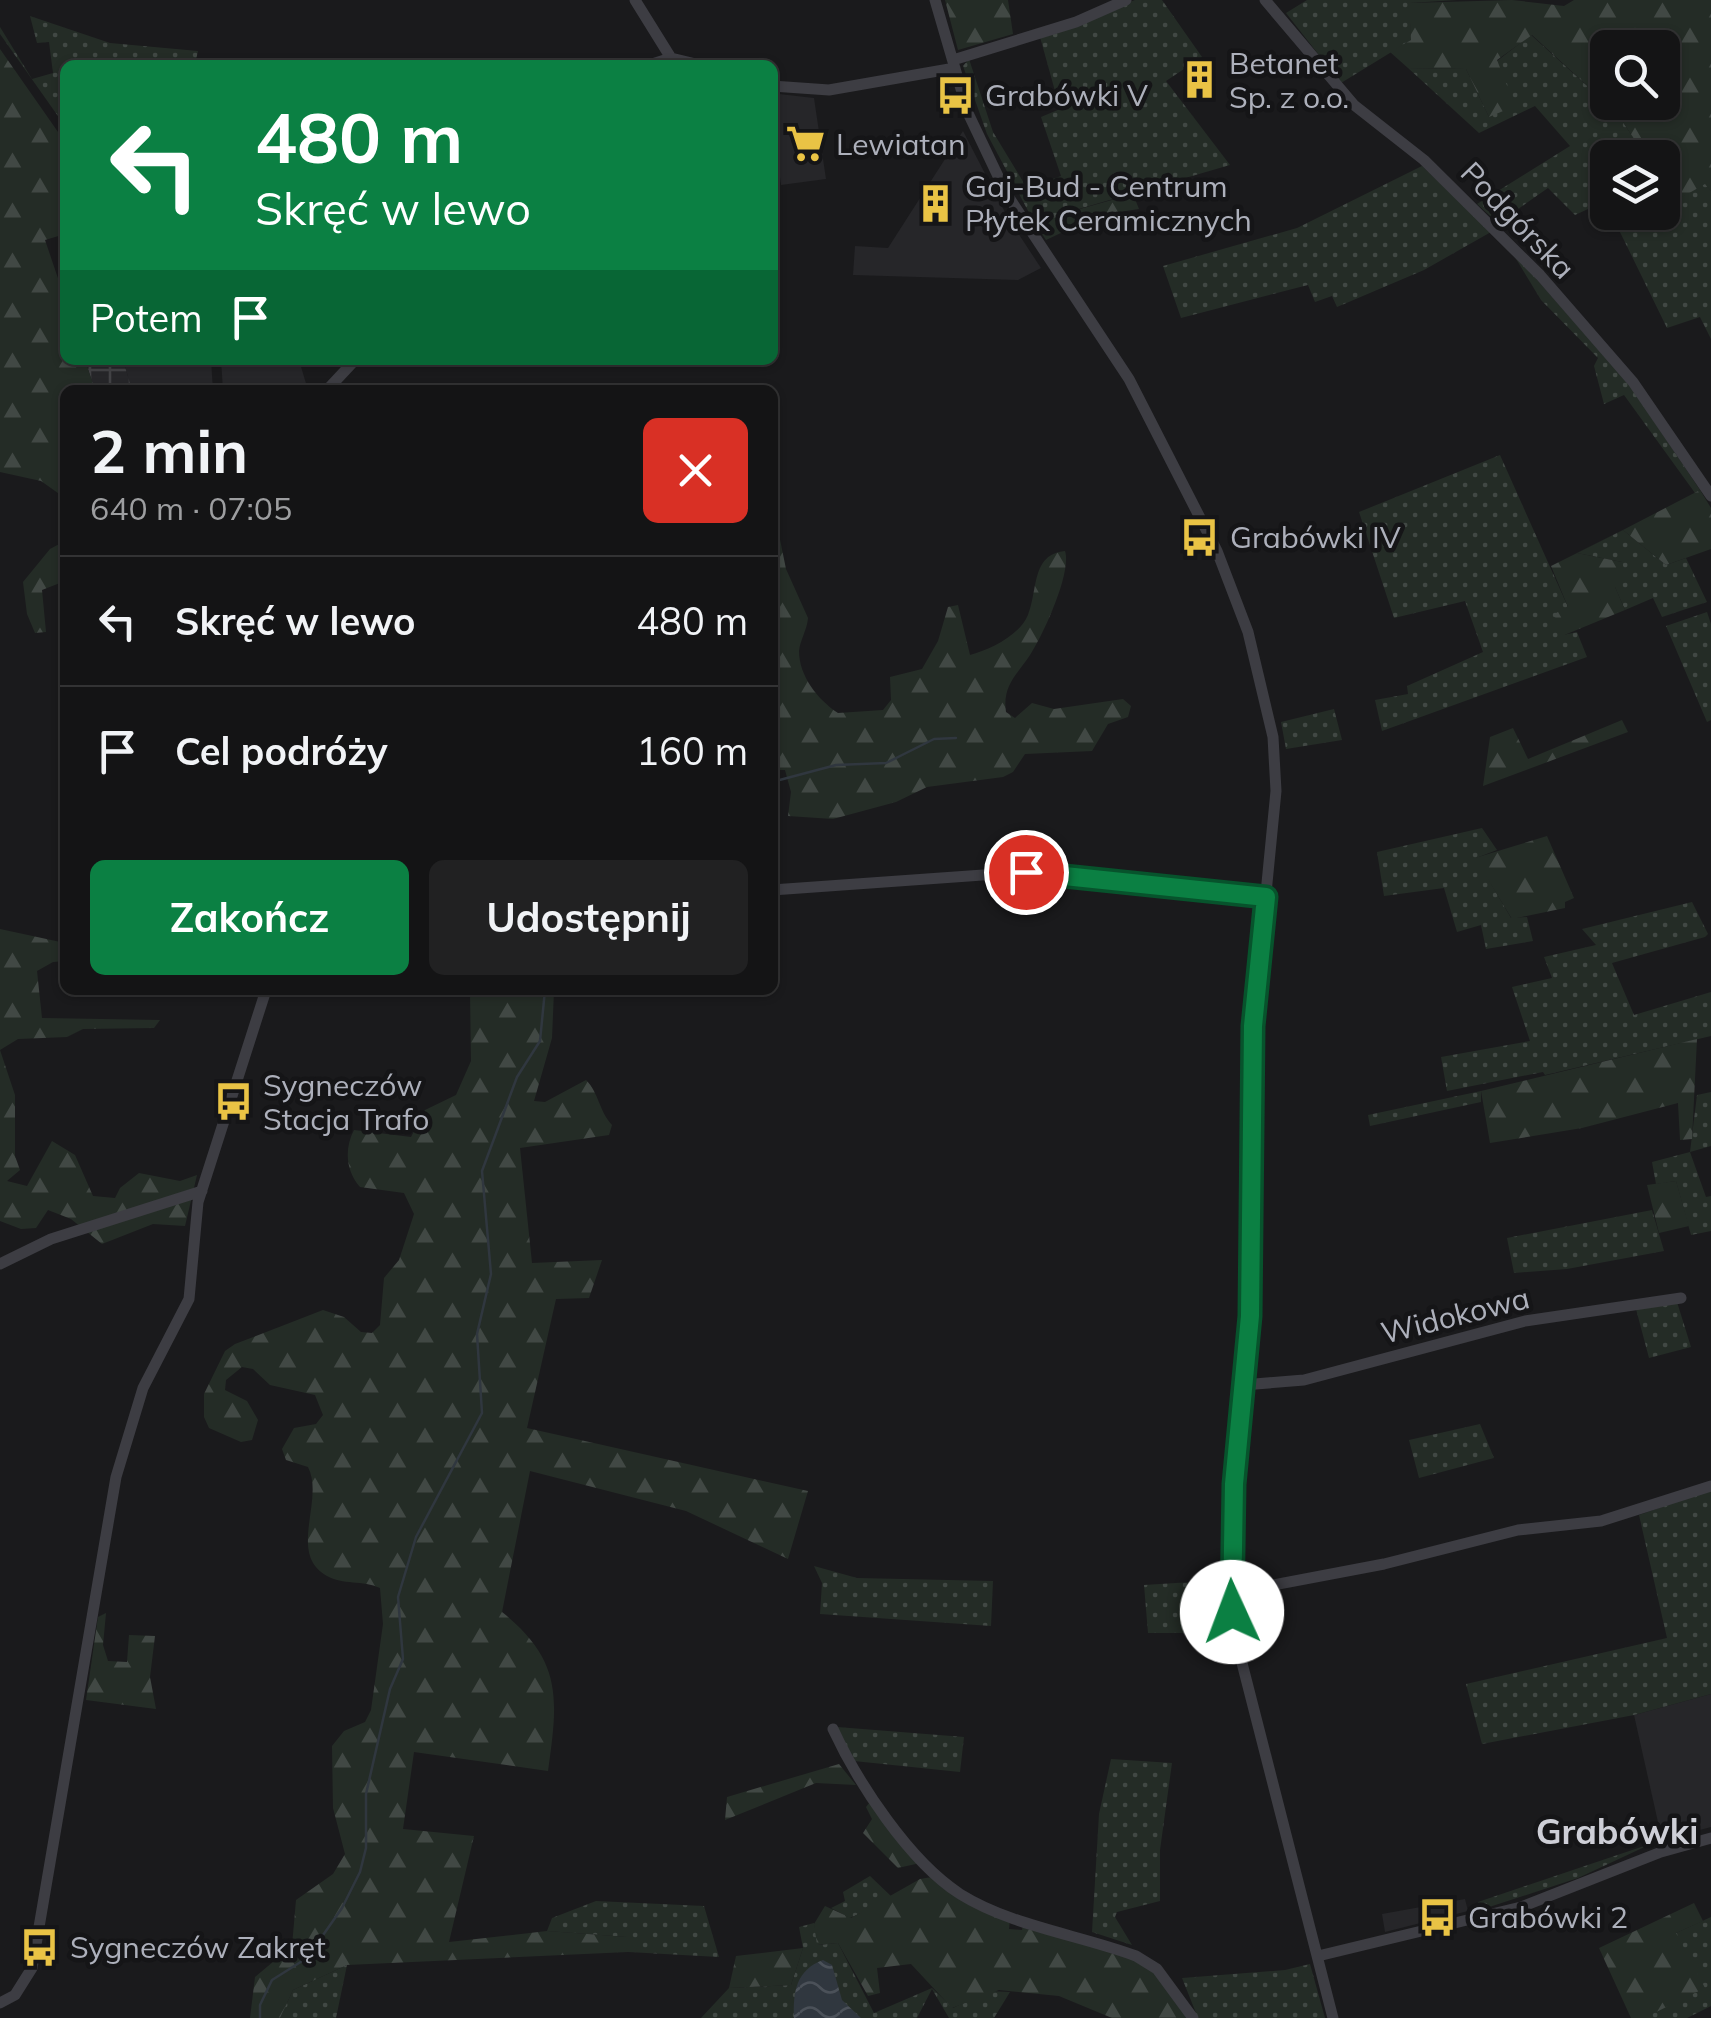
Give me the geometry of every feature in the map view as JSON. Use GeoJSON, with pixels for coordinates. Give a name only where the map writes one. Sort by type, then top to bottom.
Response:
{"type":"FeatureCollection","features":[{"type":"Feature","properties":{"kind":"street"},"geometry":{"type":"LineString","coordinates":[[636,0],[671,58]]}},
{"type":"Feature","properties":{"kind":"street"},"geometry":{"type":"LineString","coordinates":[[935,0],[974,126],[1006,192],[1129,379],[1234,594],[1252,648],[1274,743],[1276,792],[1253,1026],[1250,1291],[1231,1593],[1244,1669],[1333,2018]]}},
{"type":"Feature","properties":{"kind":"street"},"geometry":{"type":"LineString","coordinates":[[778,87],[813,91],[954,64],[1076,22],[1126,0]]}},
{"type":"Feature","properties":{"kind":"street","name":"Podgórska"},"geometry":{"type":"LineString","coordinates":[[1265,0],[1354,105],[1424,160],[1540,275],[1632,382],[1711,496]]}},
{"type":"Feature","properties":{"kind":"street"},"geometry":{"type":"LineString","coordinates":[[664,60],[679,60]]}},
{"type":"Feature","properties":{"kind":"street"},"geometry":{"type":"LineString","coordinates":[[332,385],[350,365]]}},
{"type":"Feature","properties":{"kind":"street"},"geometry":{"type":"LineString","coordinates":[[778,890],[1026,872],[1266,897]]}},
{"type":"Feature","properties":{"kind":"street"},"geometry":{"type":"LineString","coordinates":[[0,2003],[15,1995],[32,1968],[116,1477],[143,1388],[189,1299],[202,1191],[264,995]]}},
{"type":"Feature","properties":{"kind":"street"},"geometry":{"type":"LineString","coordinates":[[0,1264],[50,1239],[202,1191]]}},
{"type":"Feature","properties":{"kind":"street","name":"Widokowa"},"geometry":{"type":"LineString","coordinates":[[1243,1385],[1304,1380],[1526,1321],[1680,1298]]}},
{"type":"Feature","properties":{"kind":"street"},"geometry":{"type":"LineString","coordinates":[[1231,1593],[1384,1564],[1518,1530],[1601,1521],[1711,1486]]}},
{"type":"Feature","properties":{"kind":"street"},"geometry":{"type":"LineString","coordinates":[[833,1730],[852,1770],[928,1868],[962,1895],[1041,1926],[1136,1956],[1157,1969],[1193,2018]]}},
{"type":"Feature","properties":{"kind":"street"},"geometry":{"type":"LineString","coordinates":[[1318,1956],[1521,1907],[1711,1838]]}},
{"type":"Feature","properties":{"kind":"shaded area"},"geometry":{"type":"Polygon","coordinates":[[[779,94],[814,98],[826,179],[781,185],[779,94]]]}},
{"type":"Feature","properties":{"kind":"shaded area"},"geometry":{"type":"Polygon","coordinates":[[[963,131],[1008,218],[1041,268],[1018,280],[853,275],[855,246],[888,248],[963,131]]]}},
{"type":"Feature","properties":{"kind":"shaded area"},"geometry":{"type":"Polygon","coordinates":[[[87,365],[124,365],[130,385],[93,385],[87,365]]]}},
{"type":"Feature","properties":{"kind":"shaded area"},"geometry":{"type":"Polygon","coordinates":[[[124,365],[211,365],[213,385],[130,385],[124,365]]]}},
{"type":"Feature","properties":{"kind":"shaded area"},"geometry":{"type":"Polygon","coordinates":[[[221,365],[300,365],[306,385],[223,385],[221,365]]]}},
{"type":"Feature","properties":{"kind":"shaded area"},"geometry":{"type":"Polygon","coordinates":[[[1711,1694],[1711,1827],[1662,1840],[1634,1715],[1711,1694]]]}},
{"type":"Feature","properties":{"kind":"shaded area"},"geometry":{"type":"Polygon","coordinates":[[[1465,1899],[1468,1911],[1385,1932],[1382,1914],[1465,1899]]]}},
{"type":"Feature","properties":{"kind":"green space"},"geometry":{"type":"Polygon","coordinates":[[[945,0],[1008,0],[1013,34],[958,50],[945,0]]]}},
{"type":"Feature","properties":{"kind":"green space"},"geometry":{"type":"Polygon","coordinates":[[[1135,0],[1162,0],[1202,57],[1166,81],[1230,165],[1034,222],[987,134],[963,66],[969,59],[993,132],[1027,188],[1061,176],[1041,117],[1060,109],[1040,37],[1135,0]]]}},
{"type":"Feature","properties":{"kind":"green space"},"geometry":{"type":"Polygon","coordinates":[[[1307,0],[1457,0],[1410,3],[1411,40],[1341,83],[1286,13],[1307,0]]]}},
{"type":"Feature","properties":{"kind":"green space"},"geometry":{"type":"Polygon","coordinates":[[[1512,0],[1564,6],[1574,0],[1711,0],[1711,191],[1705,184],[1680,198],[1680,140],[1635,140],[1622,120],[1680,120],[1680,30],[1590,30],[1590,88],[1532,35],[1497,60],[1515,106],[1489,117],[1466,69],[1408,68],[1390,52],[1411,40],[1409,3],[1512,0]]]}},
{"type":"Feature","properties":{"kind":"green space"},"geometry":{"type":"Polygon","coordinates":[[[30,16],[110,43],[198,51],[196,60],[60,60],[60,119],[0,34],[0,27],[32,79],[53,73],[49,42],[37,43],[30,16]]]}},
{"type":"Feature","properties":{"kind":"green space"},"geometry":{"type":"Polygon","coordinates":[[[1531,35],[1590,89],[1590,120],[1622,120],[1635,140],[1590,140],[1590,208],[1575,215],[1548,188],[1498,223],[1477,204],[1570,146],[1535,106],[1479,133],[1408,68],[1466,69],[1489,117],[1497,61],[1531,35]]]}},
{"type":"Feature","properties":{"kind":"green space"},"geometry":{"type":"Polygon","coordinates":[[[0,49],[60,135],[60,236],[45,240],[60,284],[60,365],[87,365],[93,385],[60,385],[60,494],[41,481],[0,472],[0,49]]]}},
{"type":"Feature","properties":{"kind":"green space"},"geometry":{"type":"Polygon","coordinates":[[[1422,166],[1491,232],[1424,270],[1337,307],[1332,296],[1315,302],[1308,285],[1181,318],[1163,266],[1297,228],[1422,166]]]}},
{"type":"Feature","properties":{"kind":"green space"},"geometry":{"type":"Polygon","coordinates":[[[1705,183],[1711,191],[1711,339],[1700,317],[1667,328],[1620,232],[1680,230],[1680,198],[1705,183]]]}},
{"type":"Feature","properties":{"kind":"green space"},"geometry":{"type":"Polygon","coordinates":[[[1133,194],[1139,209],[1099,215],[1046,240],[1034,222],[1133,194]]]}},
{"type":"Feature","properties":{"kind":"green space"},"geometry":{"type":"Polygon","coordinates":[[[1510,249],[1628,383],[1700,490],[1695,493],[1624,395],[1604,404],[1594,366],[1598,358],[1541,300],[1510,249]]]}},
{"type":"Feature","properties":{"kind":"green space"},"geometry":{"type":"Polygon","coordinates":[[[1500,455],[1568,607],[1563,635],[1577,632],[1587,657],[1382,731],[1375,700],[1408,694],[1407,686],[1483,652],[1465,601],[1394,618],[1359,512],[1500,455]]]}},
{"type":"Feature","properties":{"kind":"green space"},"geometry":{"type":"Polygon","coordinates":[[[1700,490],[1711,508],[1711,549],[1666,565],[1623,530],[1700,490]]]}},
{"type":"Feature","properties":{"kind":"green space"},"geometry":{"type":"Polygon","coordinates":[[[778,530],[786,569],[808,618],[799,651],[802,669],[817,694],[838,713],[883,710],[891,700],[890,677],[922,669],[938,641],[948,607],[958,605],[970,655],[1011,635],[1028,615],[1041,566],[1054,554],[1065,551],[1064,573],[1055,603],[1036,646],[1008,687],[1006,712],[1015,718],[1032,703],[1054,709],[1123,699],[1131,706],[1128,717],[1108,724],[1092,751],[1025,754],[1013,772],[1003,777],[927,787],[896,802],[833,819],[788,816],[791,792],[785,770],[778,770],[778,530]]]}},
{"type":"Feature","properties":{"kind":"green space"},"geometry":{"type":"Polygon","coordinates":[[[1623,530],[1666,565],[1686,558],[1707,602],[1662,617],[1653,598],[1625,610],[1615,587],[1622,562],[1577,553],[1623,530]]]}},
{"type":"Feature","properties":{"kind":"green space"},"geometry":{"type":"Polygon","coordinates":[[[60,544],[60,583],[42,590],[46,632],[35,633],[27,614],[23,582],[50,549],[60,544]]]}},
{"type":"Feature","properties":{"kind":"green space"},"geometry":{"type":"Polygon","coordinates":[[[1577,553],[1622,562],[1627,581],[1615,587],[1625,610],[1562,636],[1554,614],[1568,607],[1551,566],[1577,553]]]}},
{"type":"Feature","properties":{"kind":"green space"},"geometry":{"type":"Polygon","coordinates":[[[1707,612],[1711,624],[1711,720],[1707,722],[1666,626],[1707,612]]]}},
{"type":"Feature","properties":{"kind":"green space"},"geometry":{"type":"Polygon","coordinates":[[[1334,709],[1342,740],[1286,749],[1281,722],[1334,709]]]}},
{"type":"Feature","properties":{"kind":"green space"},"geometry":{"type":"Polygon","coordinates":[[[1622,720],[1628,732],[1483,786],[1490,737],[1513,728],[1528,759],[1622,720]]]}},
{"type":"Feature","properties":{"kind":"green space"},"geometry":{"type":"Polygon","coordinates":[[[1482,828],[1497,850],[1476,858],[1511,918],[1527,917],[1533,941],[1486,949],[1481,925],[1457,932],[1444,888],[1384,896],[1377,852],[1482,828]]]}},
{"type":"Feature","properties":{"kind":"green space"},"geometry":{"type":"Polygon","coordinates":[[[1547,836],[1574,898],[1565,902],[1565,908],[1512,919],[1475,858],[1547,836]]]}},
{"type":"Feature","properties":{"kind":"green space"},"geometry":{"type":"Polygon","coordinates":[[[1692,902],[1708,934],[1705,937],[1612,963],[1634,1015],[1711,992],[1711,1036],[1545,1075],[1543,1072],[1447,1091],[1441,1057],[1530,1041],[1512,987],[1552,978],[1544,957],[1596,945],[1582,929],[1692,902]]]}},
{"type":"Feature","properties":{"kind":"green space"},"geometry":{"type":"Polygon","coordinates":[[[0,929],[60,942],[60,961],[37,971],[42,1018],[160,1020],[154,1028],[83,1029],[67,1037],[18,1039],[0,1050],[0,929]]]}},
{"type":"Feature","properties":{"kind":"green space"},"geometry":{"type":"Polygon","coordinates":[[[470,995],[554,995],[552,1038],[534,1101],[545,1102],[586,1080],[612,1125],[609,1135],[520,1148],[532,1263],[602,1260],[589,1298],[556,1299],[527,1428],[808,1491],[788,1559],[686,1511],[530,1471],[502,1612],[536,1647],[552,1683],[554,1723],[548,1771],[414,1752],[403,1829],[474,1836],[449,1942],[547,1931],[628,1937],[628,1952],[347,1965],[293,1990],[280,2018],[250,2018],[255,1977],[292,1946],[296,1900],[333,1874],[345,1854],[333,1808],[332,1746],[344,1731],[365,1722],[371,1710],[383,1624],[380,1588],[327,1576],[315,1566],[310,1554],[312,1480],[308,1467],[286,1460],[282,1449],[294,1428],[316,1424],[323,1415],[315,1395],[270,1385],[253,1369],[242,1367],[226,1380],[225,1390],[247,1401],[258,1420],[252,1440],[241,1442],[209,1428],[204,1417],[204,1394],[225,1351],[235,1344],[323,1310],[344,1317],[361,1332],[372,1333],[380,1325],[384,1278],[399,1260],[414,1214],[404,1193],[360,1187],[355,1181],[348,1160],[354,1130],[411,1137],[425,1110],[456,1095],[471,1061],[470,995]]]}},
{"type":"Feature","properties":{"kind":"green space"},"geometry":{"type":"Polygon","coordinates":[[[1697,1039],[1692,1139],[1680,1140],[1678,1103],[1582,1128],[1490,1143],[1481,1091],[1697,1039]]]}},
{"type":"Feature","properties":{"kind":"green space"},"geometry":{"type":"Polygon","coordinates":[[[0,1050],[15,1095],[15,1156],[20,1170],[7,1181],[27,1186],[52,1141],[75,1155],[93,1196],[115,1198],[120,1188],[139,1173],[180,1181],[197,1175],[185,1226],[153,1224],[102,1244],[71,1219],[48,1210],[36,1228],[21,1229],[0,1221],[0,1050]]]}},
{"type":"Feature","properties":{"kind":"green space"},"geometry":{"type":"Polygon","coordinates":[[[1481,1091],[1481,1102],[1370,1126],[1368,1115],[1481,1091]]]}},
{"type":"Feature","properties":{"kind":"green space"},"geometry":{"type":"Polygon","coordinates":[[[1711,1092],[1711,1146],[1690,1152],[1697,1095],[1711,1092]]]}},
{"type":"Feature","properties":{"kind":"green space"},"geometry":{"type":"Polygon","coordinates":[[[1690,1152],[1706,1197],[1711,1196],[1711,1231],[1691,1235],[1676,1181],[1656,1184],[1652,1162],[1690,1152]]]}},
{"type":"Feature","properties":{"kind":"green space"},"geometry":{"type":"Polygon","coordinates":[[[1676,1181],[1689,1226],[1659,1233],[1647,1185],[1676,1181]]]}},
{"type":"Feature","properties":{"kind":"green space"},"geometry":{"type":"Polygon","coordinates":[[[1652,1210],[1664,1251],[1567,1269],[1514,1273],[1507,1238],[1652,1210]]]}},
{"type":"Feature","properties":{"kind":"green space"},"geometry":{"type":"Polygon","coordinates":[[[1677,1302],[1691,1347],[1649,1358],[1636,1309],[1677,1302]]]}},
{"type":"Feature","properties":{"kind":"green space"},"geometry":{"type":"Polygon","coordinates":[[[1480,1424],[1494,1458],[1419,1478],[1409,1440],[1480,1424]]]}},
{"type":"Feature","properties":{"kind":"green space"},"geometry":{"type":"Polygon","coordinates":[[[1711,1490],[1711,1694],[1634,1715],[1482,1744],[1466,1684],[1667,1638],[1639,1515],[1711,1490]]]}},
{"type":"Feature","properties":{"kind":"green space"},"geometry":{"type":"Polygon","coordinates":[[[814,1566],[857,1578],[993,1581],[991,1626],[820,1614],[822,1583],[814,1566]]]}},
{"type":"Feature","properties":{"kind":"green space"},"geometry":{"type":"Polygon","coordinates":[[[1224,1580],[1227,1633],[1148,1633],[1144,1585],[1224,1580]]]}},
{"type":"Feature","properties":{"kind":"green space"},"geometry":{"type":"Polygon","coordinates":[[[106,1613],[103,1645],[108,1661],[127,1662],[129,1635],[155,1636],[150,1677],[156,1709],[86,1700],[98,1617],[106,1613]]]}},
{"type":"Feature","properties":{"kind":"green space"},"geometry":{"type":"Polygon","coordinates":[[[837,1727],[964,1737],[960,1772],[854,1761],[837,1727]]]}},
{"type":"Feature","properties":{"kind":"green space"},"geometry":{"type":"Polygon","coordinates":[[[1111,1759],[1172,1763],[1160,1850],[1160,1901],[1117,1912],[1115,1917],[1132,1945],[1092,1932],[1099,1814],[1111,1759]]]}},
{"type":"Feature","properties":{"kind":"green space"},"geometry":{"type":"Polygon","coordinates":[[[839,1764],[856,1785],[816,1783],[725,1820],[727,1797],[839,1764]]]}},
{"type":"Feature","properties":{"kind":"green space"},"geometry":{"type":"Polygon","coordinates":[[[870,1802],[920,1863],[898,1868],[863,1833],[872,1819],[866,1807],[870,1802]]]}},
{"type":"Feature","properties":{"kind":"green space"},"geometry":{"type":"Polygon","coordinates":[[[1653,1843],[1578,1878],[1480,1910],[1478,1902],[1653,1843]]]}},
{"type":"Feature","properties":{"kind":"green space"},"geometry":{"type":"Polygon","coordinates":[[[870,1876],[893,1898],[850,1918],[831,1908],[845,1901],[843,1892],[870,1876]]]}},
{"type":"Feature","properties":{"kind":"green space"},"geometry":{"type":"Polygon","coordinates":[[[932,1877],[1010,1919],[1009,1929],[1022,1930],[1023,1925],[1070,1936],[1141,1963],[1176,1996],[1186,2018],[1112,2018],[1059,1996],[999,1990],[952,2008],[911,1964],[877,1968],[880,1993],[868,1996],[838,1943],[817,1945],[814,1924],[825,1906],[851,1918],[920,1879],[932,1877]]]}},
{"type":"Feature","properties":{"kind":"green space"},"geometry":{"type":"Polygon","coordinates":[[[596,1901],[704,1906],[719,1957],[628,1952],[627,1937],[547,1931],[552,1918],[596,1901]]]}},
{"type":"Feature","properties":{"kind":"green space"},"geometry":{"type":"Polygon","coordinates":[[[1694,1903],[1703,1921],[1676,1933],[1705,1988],[1644,2018],[1631,2018],[1599,1948],[1694,1903]]]}},
{"type":"Feature","properties":{"kind":"green space"},"geometry":{"type":"Polygon","coordinates":[[[1711,1917],[1711,2006],[1687,2018],[1644,2018],[1676,1933],[1711,1917]]]}},
{"type":"Feature","properties":{"kind":"green space"},"geometry":{"type":"Polygon","coordinates":[[[814,1923],[818,1945],[838,1943],[874,2013],[932,1988],[953,2008],[989,1991],[1010,1992],[994,2018],[949,2018],[932,1989],[917,2018],[701,2018],[729,1988],[791,1985],[803,1948],[799,1927],[814,1923]]]}},
{"type":"Feature","properties":{"kind":"green space"},"geometry":{"type":"Polygon","coordinates":[[[803,1948],[791,1985],[729,1988],[736,1956],[803,1948]]]}},
{"type":"Feature","properties":{"kind":"green space"},"geometry":{"type":"Polygon","coordinates":[[[1310,1964],[1325,2018],[1198,2018],[1182,1978],[1285,1970],[1310,1964]]]}},
{"type":"Feature","properties":{"kind":"green space"},"geometry":{"type":"Polygon","coordinates":[[[347,1965],[336,2018],[280,2018],[293,1990],[347,1965]]]}},
{"type":"Feature","properties":{"kind":"water"},"geometry":{"type":"Polygon","coordinates":[[[823,1960],[832,1965],[842,2000],[861,2018],[794,2018],[798,1983],[807,1970],[823,1960]]]}},
{"type":"Feature","properties":{"kind":"waterway"},"geometry":{"type":"LineString","coordinates":[[778,780],[836,765],[886,763],[934,739],[956,738]]}},
{"type":"Feature","properties":{"kind":"waterway"},"geometry":{"type":"LineString","coordinates":[[260,2018],[260,2005],[272,1980],[307,1958],[342,1908],[360,1872],[366,1848],[366,1794],[390,1689],[403,1659],[398,1597],[416,1537],[482,1413],[477,1334],[491,1274],[482,1171],[517,1077],[540,1041],[545,995]]}},
{"type":"Feature","properties":{"kind":"place","name":"Betanet Sp. z o.o."},"geometry":{"type":"Point","coordinates":[1199,80]}},
{"type":"Feature","properties":{"kind":"place","name":"Grabówki V"},"geometry":{"type":"Point","coordinates":[955,95]}},
{"type":"Feature","properties":{"kind":"place","name":"Lewiatan"},"geometry":{"type":"Point","coordinates":[806,144]}},
{"type":"Feature","properties":{"kind":"place","name":"Gaj-Bud - Centrum Płytek Ceramicznych"},"geometry":{"type":"Point","coordinates":[935,203]}},
{"type":"Feature","properties":{"kind":"place","name":"Grabówki IV"},"geometry":{"type":"Point","coordinates":[1200,537]}},
{"type":"Feature","properties":{"kind":"place","name":"Sygneczów Stacja Trafo"},"geometry":{"type":"Point","coordinates":[233,1102]}},
{"type":"Feature","properties":{"kind":"place","name":"Grabówki 2"},"geometry":{"type":"Point","coordinates":[1438,1917]}},
{"type":"Feature","properties":{"kind":"place","name":"Sygneczów Zakręt"},"geometry":{"type":"Point","coordinates":[40,1947]}},
{"type":"Feature","properties":{"kind":"district","name":"Grabówki"},"geometry":{"type":"Point","coordinates":[1617,1831]}},
{"type":"Feature","properties":{"kind":"route"},"geometry":{"type":"LineString","coordinates":[[1026,872],[1266,897],[1253,1026],[1250,1316],[1234,1484],[1232,1612]]}}]}
